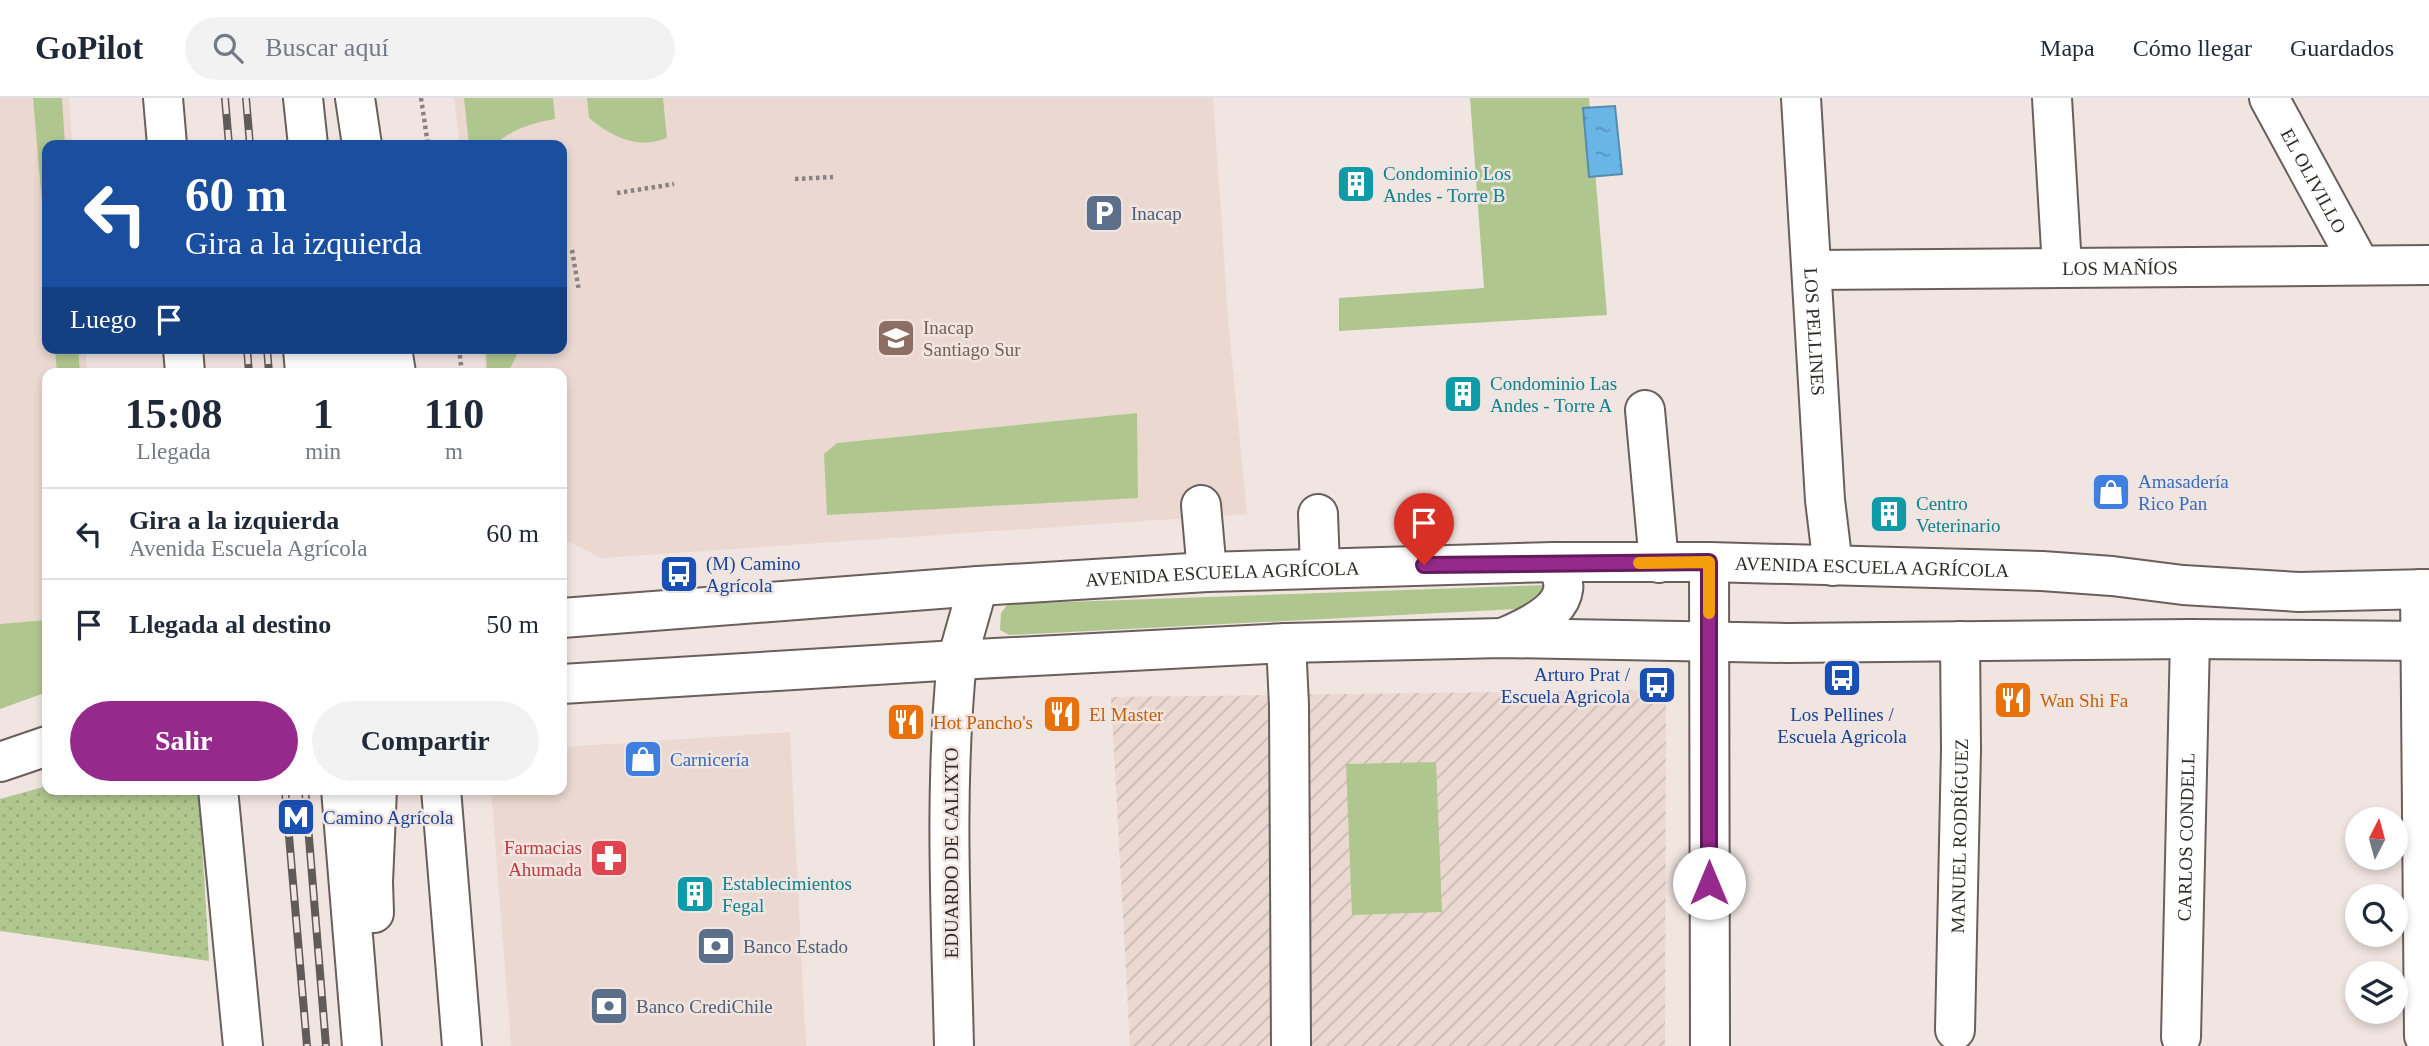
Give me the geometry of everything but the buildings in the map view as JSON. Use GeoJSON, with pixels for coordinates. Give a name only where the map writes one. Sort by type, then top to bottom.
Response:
{"type":"FeatureCollection","features":[{"type":"Feature","properties":{"kind":"main road"},"geometry":{"type":"LineString","coordinates":[[163,98],[167,140]]}},
{"type":"Feature","properties":{"kind":"main road"},"geometry":{"type":"LineString","coordinates":[[279,98],[302,133]]}},
{"type":"Feature","properties":{"kind":"main road"},"geometry":{"type":"LineString","coordinates":[[355,98],[361,140]]}},
{"type":"Feature","properties":{"kind":"main road","name":"LOS PELLINES"},"geometry":{"type":"LineString","coordinates":[[1801,98],[1825,500],[1833,566]]}},
{"type":"Feature","properties":{"kind":"main road"},"geometry":{"type":"LineString","coordinates":[[2052,98],[2062,267]]}},
{"type":"Feature","properties":{"kind":"main road","name":"EL OLIVILLO"},"geometry":{"type":"LineString","coordinates":[[2269,98],[2360,265]]}},
{"type":"Feature","properties":{"kind":"main road","name":"LOS MAÑÍOS"},"geometry":{"type":"LineString","coordinates":[[1812,270],[2429,265]]}},
{"type":"Feature","properties":{"kind":"main road"},"geometry":{"type":"LineString","coordinates":[[1645,410],[1659,563]]}},
{"type":"Feature","properties":{"kind":"main road"},"geometry":{"type":"LineString","coordinates":[[1201,505],[1207,572]]}},
{"type":"Feature","properties":{"kind":"main road"},"geometry":{"type":"LineString","coordinates":[[1318,514],[1320,567]]}},
{"type":"Feature","properties":{"kind":"main road"},"geometry":{"type":"LineString","coordinates":[[1503,638],[1536,624],[1555,608],[1562,590],[1563,577],[1554,562]]}},
{"type":"Feature","properties":{"kind":"main road","name":"AVENIDA ESCUELA AGRÍCOLA"},"geometry":{"type":"LineString","coordinates":[[567,618],[978,586],[1207,572],[1554,562],[1709,562],[2042,571],[2244,590],[2299,592],[2425,589]]}},
{"type":"Feature","properties":{"kind":"main road"},"geometry":{"type":"LineString","coordinates":[[1709,562],[1710,1046]]}},
{"type":"Feature","properties":{"kind":"main road","name":"EDUARDO DE CALIXTO"},"geometry":{"type":"LineString","coordinates":[[954,1046],[948,810],[951,716],[957,660],[978,586]]}},
{"type":"Feature","properties":{"kind":"main road"},"geometry":{"type":"LineString","coordinates":[[2424,1036],[2425,589]]}},
{"type":"Feature","properties":{"kind":"main road"},"geometry":{"type":"LineString","coordinates":[[567,684],[1286,643],[1503,638],[1708,642],[2190,639],[2424,641]]}},
{"type":"Feature","properties":{"kind":"main road","name":"CARLOS CONDELL"},"geometry":{"type":"LineString","coordinates":[[2181,1037],[2190,639]]}},
{"type":"Feature","properties":{"kind":"main road","name":"MANUEL RODRÍGUEZ"},"geometry":{"type":"LineString","coordinates":[[1955,1030],[1961,748],[1960,641]]}},
{"type":"Feature","properties":{"kind":"main road"},"geometry":{"type":"LineString","coordinates":[[1286,643],[1289,705],[1291,1046]]}},
{"type":"Feature","properties":{"kind":"main road"},"geometry":{"type":"LineString","coordinates":[[0,762],[42,748]]}},
{"type":"Feature","properties":{"kind":"main road"},"geometry":{"type":"LineString","coordinates":[[219,795],[243,1046]]}},
{"type":"Feature","properties":{"kind":"main road"},"geometry":{"type":"LineString","coordinates":[[341,795],[362,1046]]}},
{"type":"Feature","properties":{"kind":"main road"},"geometry":{"type":"LineString","coordinates":[[377,795],[373,882],[384,1046]]}},
{"type":"Feature","properties":{"kind":"main road"},"geometry":{"type":"LineString","coordinates":[[441,795],[462,1046]]}},
{"type":"Feature","properties":{"kind":"path"},"geometry":{"type":"LineString","coordinates":[[421,98],[427,140]]}},
{"type":"Feature","properties":{"kind":"path"},"geometry":{"type":"LineString","coordinates":[[796,180],[834,177]]}},
{"type":"Feature","properties":{"kind":"path"},"geometry":{"type":"LineString","coordinates":[[617,193],[674,184]]}},
{"type":"Feature","properties":{"kind":"path"},"geometry":{"type":"LineString","coordinates":[[572,250],[579,290]]}},
{"type":"Feature","properties":{"kind":"shaded area"},"geometry":{"type":"Polygon","coordinates":[[[0,98],[69,98],[72,140],[42,140],[42,354],[85,354],[87,368],[42,368],[42,694],[0,709],[0,98]]]}},
{"type":"Feature","properties":{"kind":"shaded area","name":"Inacap Santiago Sur"},"geometry":{"type":"Polygon","coordinates":[[[454,98],[1213,98],[1229,328],[1247,514],[601,558],[567,541],[567,368],[485,368],[484,354],[567,354],[567,140],[459,140],[454,98]]]}},
{"type":"Feature","properties":{"kind":"shaded area"},"geometry":{"type":"Polygon","coordinates":[[[1666,690],[1665,1046],[1130,1046],[1111,697],[1666,690]]]}},
{"type":"Feature","properties":{"kind":"shaded area","name":"Establecimientos Fegal"},"geometry":{"type":"Polygon","coordinates":[[[790,732],[806,1046],[511,1046],[491,795],[567,795],[567,747],[790,732]]]}},
{"type":"Feature","properties":{"kind":"green space"},"geometry":{"type":"Polygon","coordinates":[[[33,98],[62,98],[65,140],[42,140],[42,203],[33,98]]]}},
{"type":"Feature","properties":{"kind":"green space"},"geometry":{"type":"Polygon","coordinates":[[[464,98],[553,98],[555,119],[523,128],[501,140],[468,140],[464,98]]]}},
{"type":"Feature","properties":{"kind":"green space"},"geometry":{"type":"Polygon","coordinates":[[[587,98],[663,98],[667,138],[646,143],[616,136],[589,118],[587,98]]]}},
{"type":"Feature","properties":{"kind":"green space"},"geometry":{"type":"Polygon","coordinates":[[[1470,98],[1589,98],[1607,315],[1339,331],[1339,298],[1484,288],[1470,98]]]}},
{"type":"Feature","properties":{"kind":"green space"},"geometry":{"type":"Polygon","coordinates":[[[55,354],[78,354],[80,368],[57,368],[55,354]]]}},
{"type":"Feature","properties":{"kind":"green space"},"geometry":{"type":"Polygon","coordinates":[[[486,354],[517,354],[510,368],[487,368],[486,354]]]}},
{"type":"Feature","properties":{"kind":"green space"},"geometry":{"type":"Polygon","coordinates":[[[1137,413],[1138,498],[827,515],[824,454],[837,443],[1137,413]]]}},
{"type":"Feature","properties":{"kind":"green space"},"geometry":{"type":"Polygon","coordinates":[[[1546,585],[1537,608],[1009,635],[1000,630],[1001,613],[1008,604],[1546,585]]]}},
{"type":"Feature","properties":{"kind":"green space"},"geometry":{"type":"Polygon","coordinates":[[[42,620],[42,694],[0,709],[0,624],[42,620]]]}},
{"type":"Feature","properties":{"kind":"green space"},"geometry":{"type":"Polygon","coordinates":[[[1436,762],[1442,912],[1352,915],[1346,764],[1436,762]]]}},
{"type":"Feature","properties":{"kind":"green space"},"geometry":{"type":"Polygon","coordinates":[[[42,787],[42,795],[199,795],[209,961],[0,931],[0,799],[42,787]]]}},
{"type":"Feature","properties":{"kind":"water"},"geometry":{"type":"Polygon","coordinates":[[[1615,106],[1622,174],[1589,177],[1583,108],[1615,106]]]}},
{"type":"Feature","properties":{"kind":"railway"},"geometry":{"type":"LineString","coordinates":[[225,98],[229,140]]}},
{"type":"Feature","properties":{"kind":"railway"},"geometry":{"type":"LineString","coordinates":[[246,98],[250,140]]}},
{"type":"Feature","properties":{"kind":"railway"},"geometry":{"type":"LineString","coordinates":[[247,354],[249,368]]}},
{"type":"Feature","properties":{"kind":"railway"},"geometry":{"type":"LineString","coordinates":[[267,354],[269,368]]}},
{"type":"Feature","properties":{"kind":"railway"},"geometry":{"type":"LineString","coordinates":[[286,795],[307,1046]]}},
{"type":"Feature","properties":{"kind":"railway"},"geometry":{"type":"LineString","coordinates":[[305,795],[326,1046]]}},
{"type":"Feature","properties":{"kind":"slow traffic"},"geometry":{"type":"LineString","coordinates":[[1639,563],[1709,562],[1709,613]]}},
{"type":"Feature","properties":{"kind":"place","name":"Condominio Los Andes - Torre B"},"geometry":{"type":"Point","coordinates":[1356,184]}},
{"type":"Feature","properties":{"kind":"place","name":"Inacap"},"geometry":{"type":"Point","coordinates":[1104,213]}},
{"type":"Feature","properties":{"kind":"place","name":"Inacap Santiago Sur"},"geometry":{"type":"Point","coordinates":[896,338]}},
{"type":"Feature","properties":{"kind":"place","name":"Condominio Las Andes - Torre A"},"geometry":{"type":"Point","coordinates":[1463,394]}},
{"type":"Feature","properties":{"kind":"place","name":"Amasadería Rico Pan"},"geometry":{"type":"Point","coordinates":[2111,492]}},
{"type":"Feature","properties":{"kind":"place","name":"Centro Veterinario"},"geometry":{"type":"Point","coordinates":[1889,514]}},
{"type":"Feature","properties":{"kind":"place","name":"(M) Camino Agrícola"},"geometry":{"type":"Point","coordinates":[679,574]}},
{"type":"Feature","properties":{"kind":"place","name":"Los Pellines / Escuela Agricola"},"geometry":{"type":"Point","coordinates":[1842,678]}},
{"type":"Feature","properties":{"kind":"place","name":"Arturo Prat / Escuela Agricola"},"geometry":{"type":"Point","coordinates":[1657,685]}},
{"type":"Feature","properties":{"kind":"place","name":"Wan Shi Fa"},"geometry":{"type":"Point","coordinates":[2013,700]}},
{"type":"Feature","properties":{"kind":"place","name":"El Master"},"geometry":{"type":"Point","coordinates":[1062,714]}},
{"type":"Feature","properties":{"kind":"place","name":"Hot Pancho's"},"geometry":{"type":"Point","coordinates":[906,722]}},
{"type":"Feature","properties":{"kind":"place","name":"Carnicería"},"geometry":{"type":"Point","coordinates":[643,759]}},
{"type":"Feature","properties":{"kind":"place","name":"Camino Agrícola"},"geometry":{"type":"Point","coordinates":[296,817]}},
{"type":"Feature","properties":{"kind":"place","name":"Farmacias Ahumada"},"geometry":{"type":"Point","coordinates":[609,858]}},
{"type":"Feature","properties":{"kind":"place","name":"Establecimientos Fegal"},"geometry":{"type":"Point","coordinates":[695,894]}},
{"type":"Feature","properties":{"kind":"place","name":"Banco Estado"},"geometry":{"type":"Point","coordinates":[716,946]}},
{"type":"Feature","properties":{"kind":"place","name":"Banco CrediChile"},"geometry":{"type":"Point","coordinates":[609,1006]}},
{"type":"Feature","properties":{"kind":"route"},"geometry":{"type":"LineString","coordinates":[[1424,565],[1709,562],[1709,883]]}}]}
